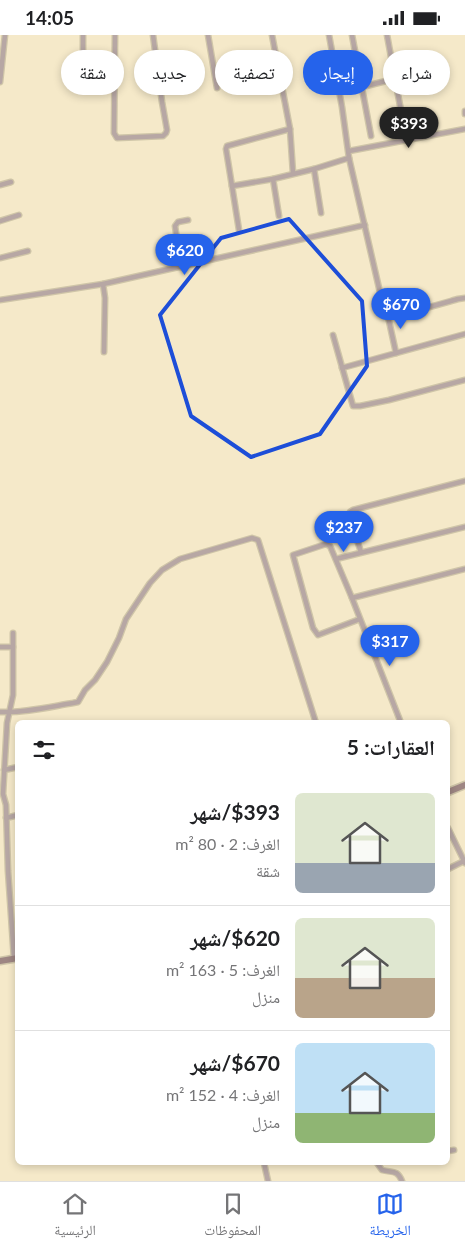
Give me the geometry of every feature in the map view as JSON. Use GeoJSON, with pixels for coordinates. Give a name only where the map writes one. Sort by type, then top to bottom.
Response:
{"type":"FeatureCollection","features":[{"type":"Feature","properties":{"kind":"street"},"geometry":{"type":"LineString","coordinates":[[0,82],[5,35]]}},
{"type":"Feature","properties":{"kind":"street"},"geometry":{"type":"LineString","coordinates":[[83,35],[83,50]]}},
{"type":"Feature","properties":{"kind":"street"},"geometry":{"type":"LineString","coordinates":[[116,35],[114,133],[118,138],[163,136],[166,133],[153,35]]}},
{"type":"Feature","properties":{"kind":"street"},"geometry":{"type":"LineString","coordinates":[[208,35],[215,76]]}},
{"type":"Feature","properties":{"kind":"street"},"geometry":{"type":"LineString","coordinates":[[272,35],[290,129],[293,173]]}},
{"type":"Feature","properties":{"kind":"street"},"geometry":{"type":"LineString","coordinates":[[329,35],[349,158],[396,353]]}},
{"type":"Feature","properties":{"kind":"street"},"geometry":{"type":"LineString","coordinates":[[352,35],[355,50]]}},
{"type":"Feature","properties":{"kind":"street"},"geometry":{"type":"LineString","coordinates":[[387,35],[389,50]]}},
{"type":"Feature","properties":{"kind":"street"},"geometry":{"type":"LineString","coordinates":[[363,95],[371,136]]}},
{"type":"Feature","properties":{"kind":"street"},"geometry":{"type":"LineString","coordinates":[[397,95],[404,127]]}},
{"type":"Feature","properties":{"kind":"street"},"geometry":{"type":"LineString","coordinates":[[239,230],[227,146],[290,129]]}},
{"type":"Feature","properties":{"kind":"street"},"geometry":{"type":"LineString","coordinates":[[349,151],[465,129]]}},
{"type":"Feature","properties":{"kind":"street"},"geometry":{"type":"LineString","coordinates":[[232,186],[273,179],[349,158]]}},
{"type":"Feature","properties":{"kind":"street"},"geometry":{"type":"LineString","coordinates":[[314,169],[321,213]]}},
{"type":"Feature","properties":{"kind":"street"},"geometry":{"type":"LineString","coordinates":[[273,179],[279,216]]}},
{"type":"Feature","properties":{"kind":"street"},"geometry":{"type":"LineString","coordinates":[[0,185],[10,182]]}},
{"type":"Feature","properties":{"kind":"street"},"geometry":{"type":"LineString","coordinates":[[0,221],[19,215]]}},
{"type":"Feature","properties":{"kind":"street"},"geometry":{"type":"LineString","coordinates":[[181,267],[175,226],[178,222],[188,220]]}},
{"type":"Feature","properties":{"kind":"street"},"geometry":{"type":"LineString","coordinates":[[0,300],[103,284],[365,225]]}},
{"type":"Feature","properties":{"kind":"street"},"geometry":{"type":"LineString","coordinates":[[0,258],[28,251]]}},
{"type":"Feature","properties":{"kind":"street"},"geometry":{"type":"LineString","coordinates":[[103,284],[105,299],[104,352]]}},
{"type":"Feature","properties":{"kind":"street"},"geometry":{"type":"LineString","coordinates":[[386,312],[391,315],[398,314],[458,299],[465,299]]}},
{"type":"Feature","properties":{"kind":"street"},"geometry":{"type":"LineString","coordinates":[[342,368],[465,334]]}},
{"type":"Feature","properties":{"kind":"street"},"geometry":{"type":"LineString","coordinates":[[333,335],[352,406],[389,400],[465,380]]}},
{"type":"Feature","properties":{"kind":"street"},"geometry":{"type":"LineString","coordinates":[[360,552],[349,516],[353,510],[465,481]]}},
{"type":"Feature","properties":{"kind":"street"},"geometry":{"type":"LineString","coordinates":[[336,559],[465,527]]}},
{"type":"Feature","properties":{"kind":"street"},"geometry":{"type":"LineString","coordinates":[[0,712],[78,702],[85,689],[108,662],[126,619],[150,583],[162,570],[180,559],[252,538],[260,543],[315,720]]}},
{"type":"Feature","properties":{"kind":"street"},"geometry":{"type":"LineString","coordinates":[[360,619],[318,635],[313,628],[293,555],[326,544],[330,546],[352,598],[400,720]]}},
{"type":"Feature","properties":{"kind":"street"},"geometry":{"type":"LineString","coordinates":[[352,598],[465,569]]}},
{"type":"Feature","properties":{"kind":"street"},"geometry":{"type":"LineString","coordinates":[[13,633],[13,695],[8,712],[3,794],[6,805],[8,871],[15,947]]}},
{"type":"Feature","properties":{"kind":"street"},"geometry":{"type":"LineString","coordinates":[[0,647],[13,647]]}},
{"type":"Feature","properties":{"kind":"street"},"geometry":{"type":"LineString","coordinates":[[4,770],[15,768]]}},
{"type":"Feature","properties":{"kind":"street"},"geometry":{"type":"LineString","coordinates":[[450,791],[465,785]]}},
{"type":"Feature","properties":{"kind":"street"},"geometry":{"type":"LineString","coordinates":[[6,818],[15,816]]}},
{"type":"Feature","properties":{"kind":"street"},"geometry":{"type":"LineString","coordinates":[[450,832],[465,862],[450,868]]}},
{"type":"Feature","properties":{"kind":"street"},"geometry":{"type":"LineString","coordinates":[[0,961],[15,958]]}},
{"type":"Feature","properties":{"kind":"street"},"geometry":{"type":"LineString","coordinates":[[450,1151],[454,1150]]}},
{"type":"Feature","properties":{"kind":"street"},"geometry":{"type":"LineString","coordinates":[[264,1165],[268,1181]]}},
{"type":"Feature","properties":{"kind":"street"},"geometry":{"type":"LineString","coordinates":[[378,1165],[382,1170],[395,1172],[402,1181]]}},
{"type":"Feature","properties":{"kind":"highlighted area"},"geometry":{"type":"Polygon","coordinates":[[[289,219],[362,301],[367,366],[320,434],[251,457],[191,416],[160,315],[221,238],[289,219]]]}}]}
